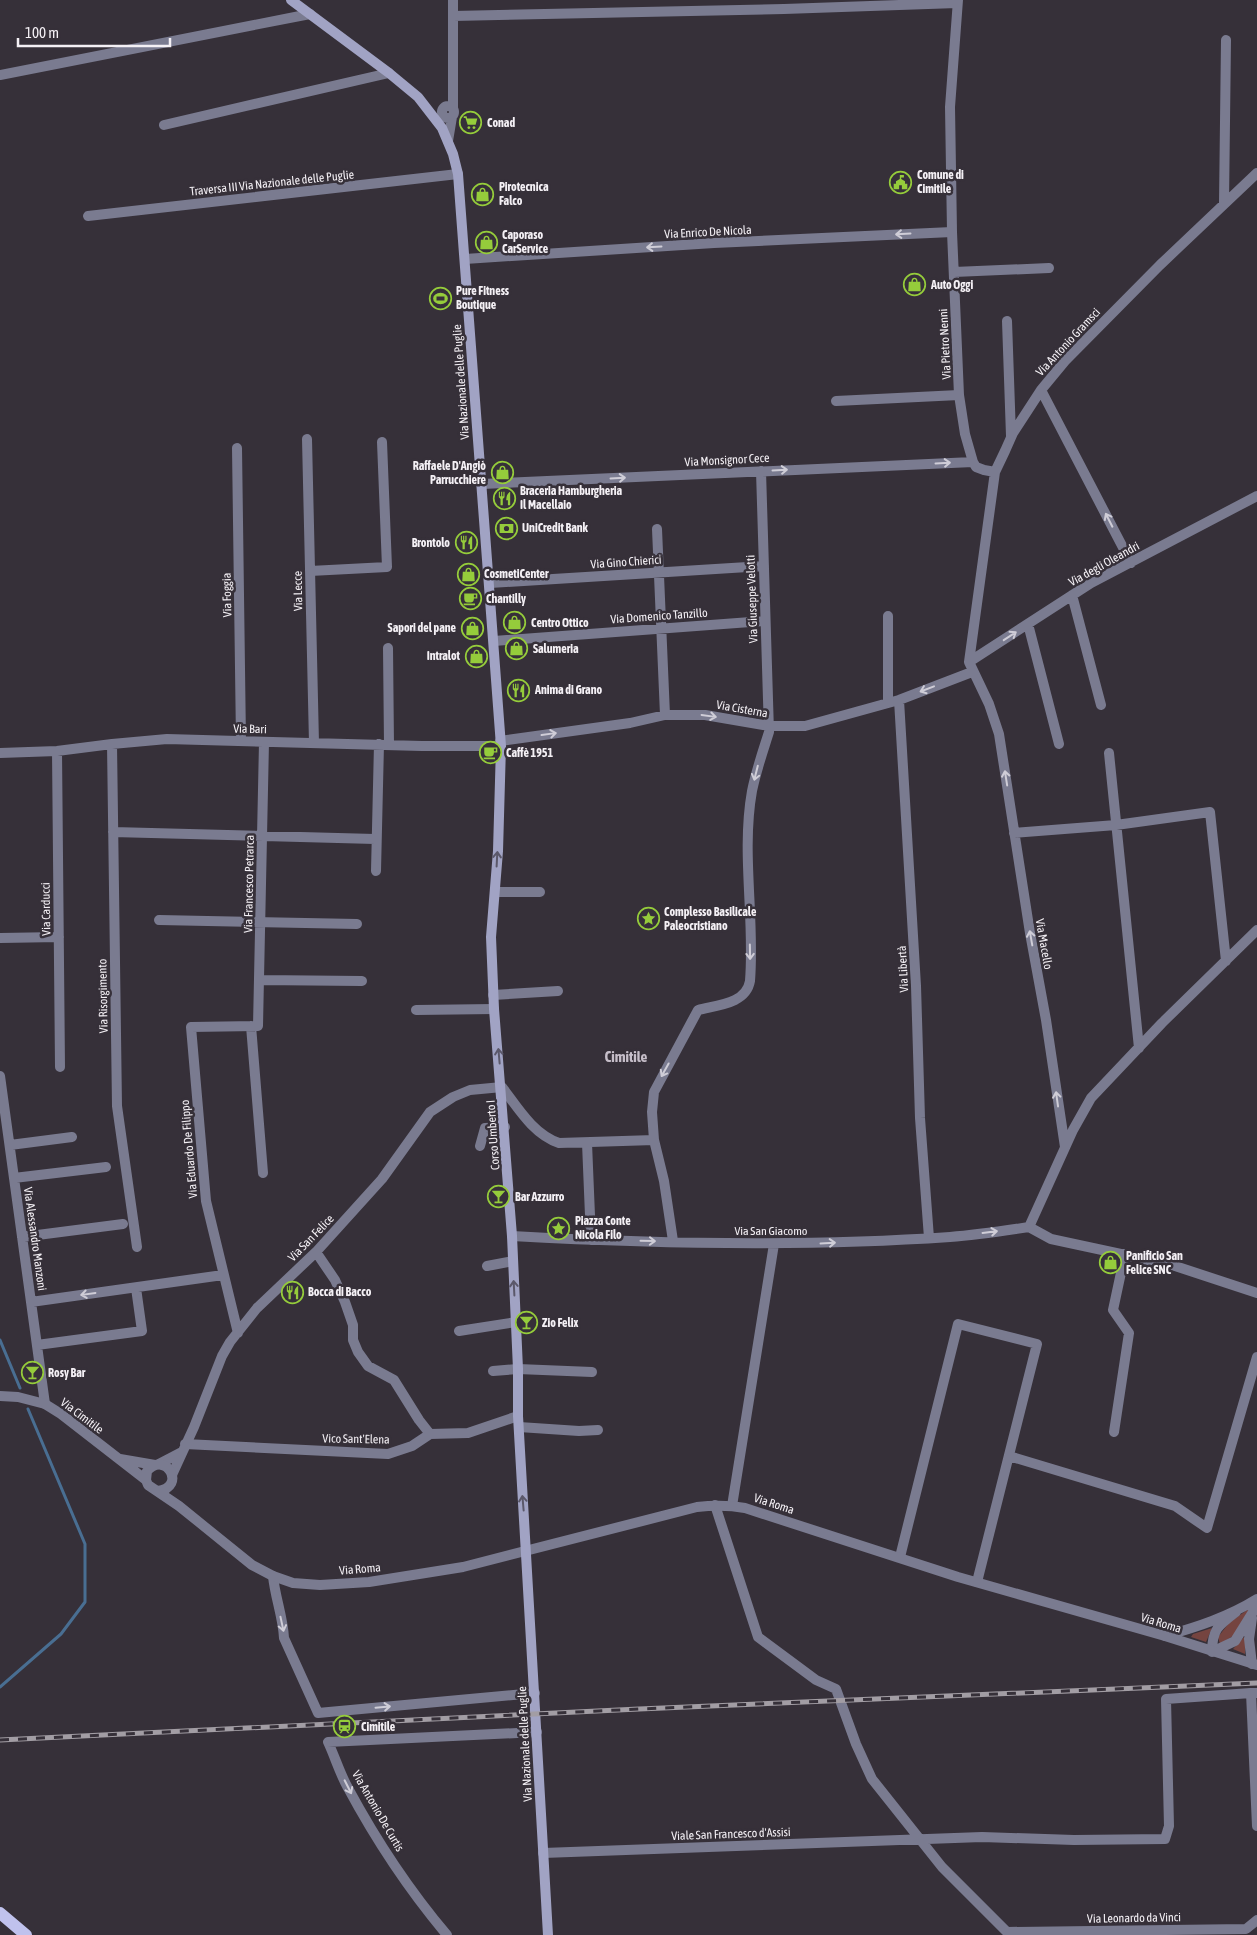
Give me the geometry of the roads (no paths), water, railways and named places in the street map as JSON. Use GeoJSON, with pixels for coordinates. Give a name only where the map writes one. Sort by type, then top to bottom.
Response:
{"type":"FeatureCollection","features":[{"type":"Feature","properties":{"kind":"main road","name":"Via Nazionale delle Puglie"},"geometry":{"type":"LineString","coordinates":[[291,0],[424,103],[442,128],[458,174],[490,583],[500,744]]}},
{"type":"Feature","properties":{"kind":"main road","name":"Corso Umberto I"},"geometry":{"type":"LineString","coordinates":[[500,744],[492,937],[493,995],[502,1087],[512,1236],[518,1369],[518,1416],[527,1551]]}},
{"type":"Feature","properties":{"kind":"main road","name":"Via Nazionale delle Puglie"},"geometry":{"type":"LineString","coordinates":[[527,1551],[548,1935]]}},
{"type":"Feature","properties":{"kind":"main road"},"geometry":{"type":"LineString","coordinates":[[0,1912],[26,1935]]}},
{"type":"Feature","properties":{"kind":"street"},"geometry":{"type":"LineString","coordinates":[[448,141],[452,0]]}},
{"type":"Feature","properties":{"kind":"street"},"geometry":{"type":"LineString","coordinates":[[453,16],[784,10],[957,2]]}},
{"type":"Feature","properties":{"kind":"street","name":"Via Pietro Nenni"},"geometry":{"type":"LineString","coordinates":[[957,2],[950,107],[952,232],[960,395],[965,434],[973,462]]}},
{"type":"Feature","properties":{"kind":"street"},"geometry":{"type":"LineString","coordinates":[[0,75],[310,14]]}},
{"type":"Feature","properties":{"kind":"street"},"geometry":{"type":"LineString","coordinates":[[1224,203],[1226,40]]}},
{"type":"Feature","properties":{"kind":"street"},"geometry":{"type":"LineString","coordinates":[[164,125],[389,74]]}},
{"type":"Feature","properties":{"kind":"street"},"geometry":{"type":"LineString","coordinates":[[424,103],[450,111]]}},
{"type":"Feature","properties":{"kind":"street","name":"Via Antonio Gramsci"},"geometry":{"type":"LineString","coordinates":[[970,667],[970,643],[995,472],[1011,437],[1041,390],[1065,361],[1233,194],[1257,173]]}},
{"type":"Feature","properties":{"kind":"street","name":"Traversa III Via Nazionale delle Puglie"},"geometry":{"type":"LineString","coordinates":[[88,216],[458,174]]}},
{"type":"Feature","properties":{"kind":"street","name":"Via Enrico De Nicola"},"geometry":{"type":"LineString","coordinates":[[465,259],[714,243],[952,232]]}},
{"type":"Feature","properties":{"kind":"street"},"geometry":{"type":"LineString","coordinates":[[954,272],[1048,268]]}},
{"type":"Feature","properties":{"kind":"street"},"geometry":{"type":"LineString","coordinates":[[1007,321],[1011,437]]}},
{"type":"Feature","properties":{"kind":"street"},"geometry":{"type":"LineString","coordinates":[[1041,390],[1131,563]]}},
{"type":"Feature","properties":{"kind":"street"},"geometry":{"type":"LineString","coordinates":[[836,401],[960,395]]}},
{"type":"Feature","properties":{"kind":"street","name":"Via Lecce"},"geometry":{"type":"LineString","coordinates":[[307,438],[314,743]]}},
{"type":"Feature","properties":{"kind":"street"},"geometry":{"type":"LineString","coordinates":[[310,571],[387,567],[382,442]]}},
{"type":"Feature","properties":{"kind":"street","name":"Via Foggia"},"geometry":{"type":"LineString","coordinates":[[237,448],[241,741]]}},
{"type":"Feature","properties":{"kind":"street"},"geometry":{"type":"LineString","coordinates":[[973,462],[976,467],[995,472]]}},
{"type":"Feature","properties":{"kind":"street","name":"Via Monsignor Cece"},"geometry":{"type":"LineString","coordinates":[[482,484],[973,462]]}},
{"type":"Feature","properties":{"kind":"street","name":"Via Giuseppe Velotti"},"geometry":{"type":"LineString","coordinates":[[673,1242],[664,1180],[654,1140],[652,1112],[654,1092],[698,1010],[739,999],[746,994],[751,974],[749,820],[752,791],[769,732],[761,471]]}},
{"type":"Feature","properties":{"kind":"street","name":"Via degli Oleandri"},"geometry":{"type":"LineString","coordinates":[[970,667],[1028,624],[1091,583],[1257,496]]}},
{"type":"Feature","properties":{"kind":"street"},"geometry":{"type":"LineString","coordinates":[[657,529],[665,715]]}},
{"type":"Feature","properties":{"kind":"street","name":"Via Gino Chierici"},"geometry":{"type":"LineString","coordinates":[[490,583],[764,566]]}},
{"type":"Feature","properties":{"kind":"street"},"geometry":{"type":"LineString","coordinates":[[1072,595],[1101,705]]}},
{"type":"Feature","properties":{"kind":"street"},"geometry":{"type":"LineString","coordinates":[[888,616],[888,703]]}},
{"type":"Feature","properties":{"kind":"street","name":"Via Domenico Tanzillo"},"geometry":{"type":"LineString","coordinates":[[494,641],[765,621]]}},
{"type":"Feature","properties":{"kind":"street"},"geometry":{"type":"LineString","coordinates":[[1028,624],[1059,744]]}},
{"type":"Feature","properties":{"kind":"street"},"geometry":{"type":"LineString","coordinates":[[376,871],[375,839],[384,745],[388,648]]}},
{"type":"Feature","properties":{"kind":"street","name":"Via Cisterna"},"geometry":{"type":"LineString","coordinates":[[500,744],[630,723],[665,715],[705,715],[769,726],[805,726],[899,700],[970,667]]}},
{"type":"Feature","properties":{"kind":"street","name":"Via Macello"},"geometry":{"type":"LineString","coordinates":[[970,667],[988,704],[999,734],[1065,1147]]}},
{"type":"Feature","properties":{"kind":"street","name":"Via Libertà"},"geometry":{"type":"LineString","coordinates":[[899,700],[916,986],[920,1118],[929,1238]]}},
{"type":"Feature","properties":{"kind":"street","name":"Via Bari"},"geometry":{"type":"LineString","coordinates":[[0,753],[57,751],[167,739],[384,745],[500,744]]}},
{"type":"Feature","properties":{"kind":"street","name":"Via Francesco Petrarca"},"geometry":{"type":"LineString","coordinates":[[263,1173],[255,1026],[259,980],[264,742]]}},
{"type":"Feature","properties":{"kind":"street","name":"Via Risorgimento"},"geometry":{"type":"LineString","coordinates":[[112,744],[117,1106],[137,1247]]}},
{"type":"Feature","properties":{"kind":"street","name":"Via Carducci"},"geometry":{"type":"LineString","coordinates":[[57,751],[60,1067]]}},
{"type":"Feature","properties":{"kind":"street"},"geometry":{"type":"LineString","coordinates":[[1109,754],[1139,1048]]}},
{"type":"Feature","properties":{"kind":"street"},"geometry":{"type":"LineString","coordinates":[[1014,833],[1116,824],[1210,812],[1226,961]]}},
{"type":"Feature","properties":{"kind":"street"},"geometry":{"type":"LineString","coordinates":[[113,832],[375,839]]}},
{"type":"Feature","properties":{"kind":"street"},"geometry":{"type":"LineString","coordinates":[[495,892],[540,892]]}},
{"type":"Feature","properties":{"kind":"street"},"geometry":{"type":"LineString","coordinates":[[159,920],[357,924]]}},
{"type":"Feature","properties":{"kind":"street"},"geometry":{"type":"LineString","coordinates":[[1257,930],[1091,1098],[1065,1147],[1029,1228],[1051,1239],[1172,1265],[1257,1293]]}},
{"type":"Feature","properties":{"kind":"street"},"geometry":{"type":"LineString","coordinates":[[0,938],[59,937]]}},
{"type":"Feature","properties":{"kind":"street"},"geometry":{"type":"LineString","coordinates":[[259,980],[362,980]]}},
{"type":"Feature","properties":{"kind":"street"},"geometry":{"type":"LineString","coordinates":[[493,995],[558,991]]}},
{"type":"Feature","properties":{"kind":"street"},"geometry":{"type":"LineString","coordinates":[[416,1010],[494,1009]]}},
{"type":"Feature","properties":{"kind":"street","name":"Via Eduardo De Filippo"},"geometry":{"type":"LineString","coordinates":[[238,1333],[206,1201],[191,1027],[255,1026]]}},
{"type":"Feature","properties":{"kind":"street","name":"Via Alessandro Manzoni"},"geometry":{"type":"LineString","coordinates":[[0,1076],[46,1404]]}},
{"type":"Feature","properties":{"kind":"street"},"geometry":{"type":"LineString","coordinates":[[502,1087],[534,1128],[548,1139],[559,1143],[654,1140]]}},
{"type":"Feature","properties":{"kind":"street","name":"Via San Felice"},"geometry":{"type":"LineString","coordinates":[[172,1475],[222,1356],[257,1308],[316,1252],[382,1179],[430,1112],[454,1097],[470,1090],[502,1087]]}},
{"type":"Feature","properties":{"kind":"street"},"geometry":{"type":"LineString","coordinates":[[480,1146],[485,1128],[505,1127]]}},
{"type":"Feature","properties":{"kind":"street"},"geometry":{"type":"LineString","coordinates":[[10,1145],[72,1137]]}},
{"type":"Feature","properties":{"kind":"street"},"geometry":{"type":"LineString","coordinates":[[587,1142],[591,1240]]}},
{"type":"Feature","properties":{"kind":"street"},"geometry":{"type":"LineString","coordinates":[[14,1178],[106,1167]]}},
{"type":"Feature","properties":{"kind":"street"},"geometry":{"type":"LineString","coordinates":[[22,1237],[122,1224]]}},
{"type":"Feature","properties":{"kind":"street","name":"Via San Giacomo"},"geometry":{"type":"LineString","coordinates":[[512,1236],[591,1240],[774,1244],[929,1238],[1029,1228]]}},
{"type":"Feature","properties":{"kind":"street"},"geometry":{"type":"LineString","coordinates":[[732,1506],[774,1244]]}},
{"type":"Feature","properties":{"kind":"street"},"geometry":{"type":"LineString","coordinates":[[316,1252],[346,1302],[353,1325],[353,1340],[358,1352],[368,1366],[394,1380],[430,1434],[468,1433],[518,1416]]}},
{"type":"Feature","properties":{"kind":"street"},"geometry":{"type":"LineString","coordinates":[[1114,1432],[1129,1332],[1113,1310],[1125,1254]]}},
{"type":"Feature","properties":{"kind":"street"},"geometry":{"type":"LineString","coordinates":[[487,1266],[512,1261]]}},
{"type":"Feature","properties":{"kind":"street"},"geometry":{"type":"LineString","coordinates":[[31,1302],[223,1275]]}},
{"type":"Feature","properties":{"kind":"street"},"geometry":{"type":"LineString","coordinates":[[37,1345],[142,1331],[136,1288]]}},
{"type":"Feature","properties":{"kind":"street"},"geometry":{"type":"LineString","coordinates":[[459,1331],[516,1322]]}},
{"type":"Feature","properties":{"kind":"street"},"geometry":{"type":"LineString","coordinates":[[900,1558],[958,1324],[1037,1344],[977,1582]]}},
{"type":"Feature","properties":{"kind":"street"},"geometry":{"type":"LineString","coordinates":[[1009,1456],[1175,1506],[1207,1528],[1257,1357]]}},
{"type":"Feature","properties":{"kind":"street"},"geometry":{"type":"LineString","coordinates":[[493,1370],[518,1369],[592,1372]]}},
{"type":"Feature","properties":{"kind":"street","name":"Via Cimitile"},"geometry":{"type":"LineString","coordinates":[[0,1396],[18,1397],[46,1404],[146,1480]]}},
{"type":"Feature","properties":{"kind":"street"},"geometry":{"type":"LineString","coordinates":[[519,1427],[572,1431],[598,1430]]}},
{"type":"Feature","properties":{"kind":"street","name":"Vico Sant'Elena"},"geometry":{"type":"LineString","coordinates":[[184,1448],[388,1454],[412,1446],[430,1434]]}},
{"type":"Feature","properties":{"kind":"street"},"geometry":{"type":"LineString","coordinates":[[184,1448],[147,1471],[146,1480],[148,1485],[179,1506],[252,1565],[273,1576],[275,1596],[284,1629],[284,1638],[318,1713],[535,1693]]}},
{"type":"Feature","properties":{"kind":"street","name":"Via Cimitile"},"geometry":{"type":"LineString","coordinates":[[116,1458],[157,1464]]}},
{"type":"Feature","properties":{"kind":"street"},"geometry":{"type":"LineString","coordinates":[[157,1464],[165,1465],[172,1475],[169,1486],[164,1490],[158,1491]]}},
{"type":"Feature","properties":{"kind":"street"},"geometry":{"type":"LineString","coordinates":[[169,1486],[179,1506]]}},
{"type":"Feature","properties":{"kind":"street"},"geometry":{"type":"LineString","coordinates":[[715,1505],[758,1637],[816,1680],[836,1689],[856,1744],[872,1779],[942,1868],[1009,1933]]}},
{"type":"Feature","properties":{"kind":"street","name":"Via Roma"},"geometry":{"type":"LineString","coordinates":[[273,1576],[294,1583],[320,1585],[369,1582],[463,1567],[697,1507],[732,1506],[745,1508],[977,1582],[1165,1636],[1254,1665]]}},
{"type":"Feature","properties":{"kind":"street"},"geometry":{"type":"LineString","coordinates":[[1253,1612],[1235,1641],[1212,1652],[1212,1637],[1218,1626],[1257,1599]]}},
{"type":"Feature","properties":{"kind":"street"},"geometry":{"type":"LineString","coordinates":[[1254,1665],[1249,1639],[1257,1599]]}},
{"type":"Feature","properties":{"kind":"street"},"geometry":{"type":"LineString","coordinates":[[1165,1636],[1236,1612]]}},
{"type":"Feature","properties":{"kind":"street"},"geometry":{"type":"LineString","coordinates":[[1254,1693],[1257,1826]]}},
{"type":"Feature","properties":{"kind":"street","name":"Viale San Francesco d'Assisi"},"geometry":{"type":"LineString","coordinates":[[543,1854],[982,1837],[1074,1840],[1165,1839],[1169,1826],[1166,1698],[1254,1693]]}},
{"type":"Feature","properties":{"kind":"street","name":"Via Antonio De Curtis"},"geometry":{"type":"LineString","coordinates":[[447,1935],[425,1908],[384,1848],[347,1787],[328,1742],[537,1732]]}},
{"type":"Feature","properties":{"kind":"street","name":"Via Leonardo da Vinci"},"geometry":{"type":"LineString","coordinates":[[1009,1933],[1246,1929],[1257,1920]]}},
{"type":"Feature","properties":{"kind":"waterway"},"geometry":{"type":"LineString","coordinates":[[0,1340],[20,1388]]}},
{"type":"Feature","properties":{"kind":"waterway"},"geometry":{"type":"LineString","coordinates":[[0,1687],[61,1634],[85,1602],[85,1544],[28,1409]]}},
{"type":"Feature","properties":{"kind":"railway"},"geometry":{"type":"LineString","coordinates":[[0,1740],[639,1709],[1257,1683]]}},
{"type":"Feature","properties":{"kind":"place","name":"Conad"},"geometry":{"type":"Point","coordinates":[471,123]}},
{"type":"Feature","properties":{"kind":"place","name":"Comune di Cimitile"},"geometry":{"type":"Point","coordinates":[901,182]}},
{"type":"Feature","properties":{"kind":"place","name":"Pirotecnica Falco"},"geometry":{"type":"Point","coordinates":[483,194]}},
{"type":"Feature","properties":{"kind":"place","name":"Caporaso CarService"},"geometry":{"type":"Point","coordinates":[486,242]}},
{"type":"Feature","properties":{"kind":"place","name":"Auto Oggi"},"geometry":{"type":"Point","coordinates":[915,285]}},
{"type":"Feature","properties":{"kind":"place","name":"Pure Fitness Boutique"},"geometry":{"type":"Point","coordinates":[440,298]}},
{"type":"Feature","properties":{"kind":"place","name":"Raffaele D'Angiò Parrucchiere"},"geometry":{"type":"Point","coordinates":[502,473]}},
{"type":"Feature","properties":{"kind":"place","name":"Braceria Hamburgheria Il Macellaio"},"geometry":{"type":"Point","coordinates":[504,498]}},
{"type":"Feature","properties":{"kind":"place","name":"UniCredit Bank"},"geometry":{"type":"Point","coordinates":[506,528]}},
{"type":"Feature","properties":{"kind":"place","name":"Brontolo"},"geometry":{"type":"Point","coordinates":[466,543]}},
{"type":"Feature","properties":{"kind":"place","name":"CosmetiCenter"},"geometry":{"type":"Point","coordinates":[468,574]}},
{"type":"Feature","properties":{"kind":"place","name":"Chantilly"},"geometry":{"type":"Point","coordinates":[470,599]}},
{"type":"Feature","properties":{"kind":"place","name":"Centro Ottico"},"geometry":{"type":"Point","coordinates":[515,623]}},
{"type":"Feature","properties":{"kind":"place","name":"Sapori del pane"},"geometry":{"type":"Point","coordinates":[472,628]}},
{"type":"Feature","properties":{"kind":"place","name":"Salumeria"},"geometry":{"type":"Point","coordinates":[517,649]}},
{"type":"Feature","properties":{"kind":"place","name":"Intralot"},"geometry":{"type":"Point","coordinates":[476,656]}},
{"type":"Feature","properties":{"kind":"place","name":"Anima di Grano"},"geometry":{"type":"Point","coordinates":[519,690]}},
{"type":"Feature","properties":{"kind":"place","name":"Caffè 1951"},"geometry":{"type":"Point","coordinates":[490,753]}},
{"type":"Feature","properties":{"kind":"place","name":"Complesso Basilicale Paleocristiano"},"geometry":{"type":"Point","coordinates":[648,919]}},
{"type":"Feature","properties":{"kind":"place","name":"Bar Azzurro"},"geometry":{"type":"Point","coordinates":[499,1197]}},
{"type":"Feature","properties":{"kind":"place","name":"Piazza Conte Nicola Filo"},"geometry":{"type":"Point","coordinates":[559,1228]}},
{"type":"Feature","properties":{"kind":"place","name":"Panificio San Felice SNC"},"geometry":{"type":"Point","coordinates":[1110,1263]}},
{"type":"Feature","properties":{"kind":"place","name":"Bocca di Bacco"},"geometry":{"type":"Point","coordinates":[292,1292]}},
{"type":"Feature","properties":{"kind":"place","name":"Zio Felix"},"geometry":{"type":"Point","coordinates":[526,1323]}},
{"type":"Feature","properties":{"kind":"place","name":"Rosy Bar"},"geometry":{"type":"Point","coordinates":[32,1373]}},
{"type":"Feature","properties":{"kind":"place","name":"Cimitile"},"geometry":{"type":"Point","coordinates":[345,1727]}},
{"type":"Feature","properties":{"kind":"district","name":"Cimitile"},"geometry":{"type":"Point","coordinates":[626,1057]}}]}
